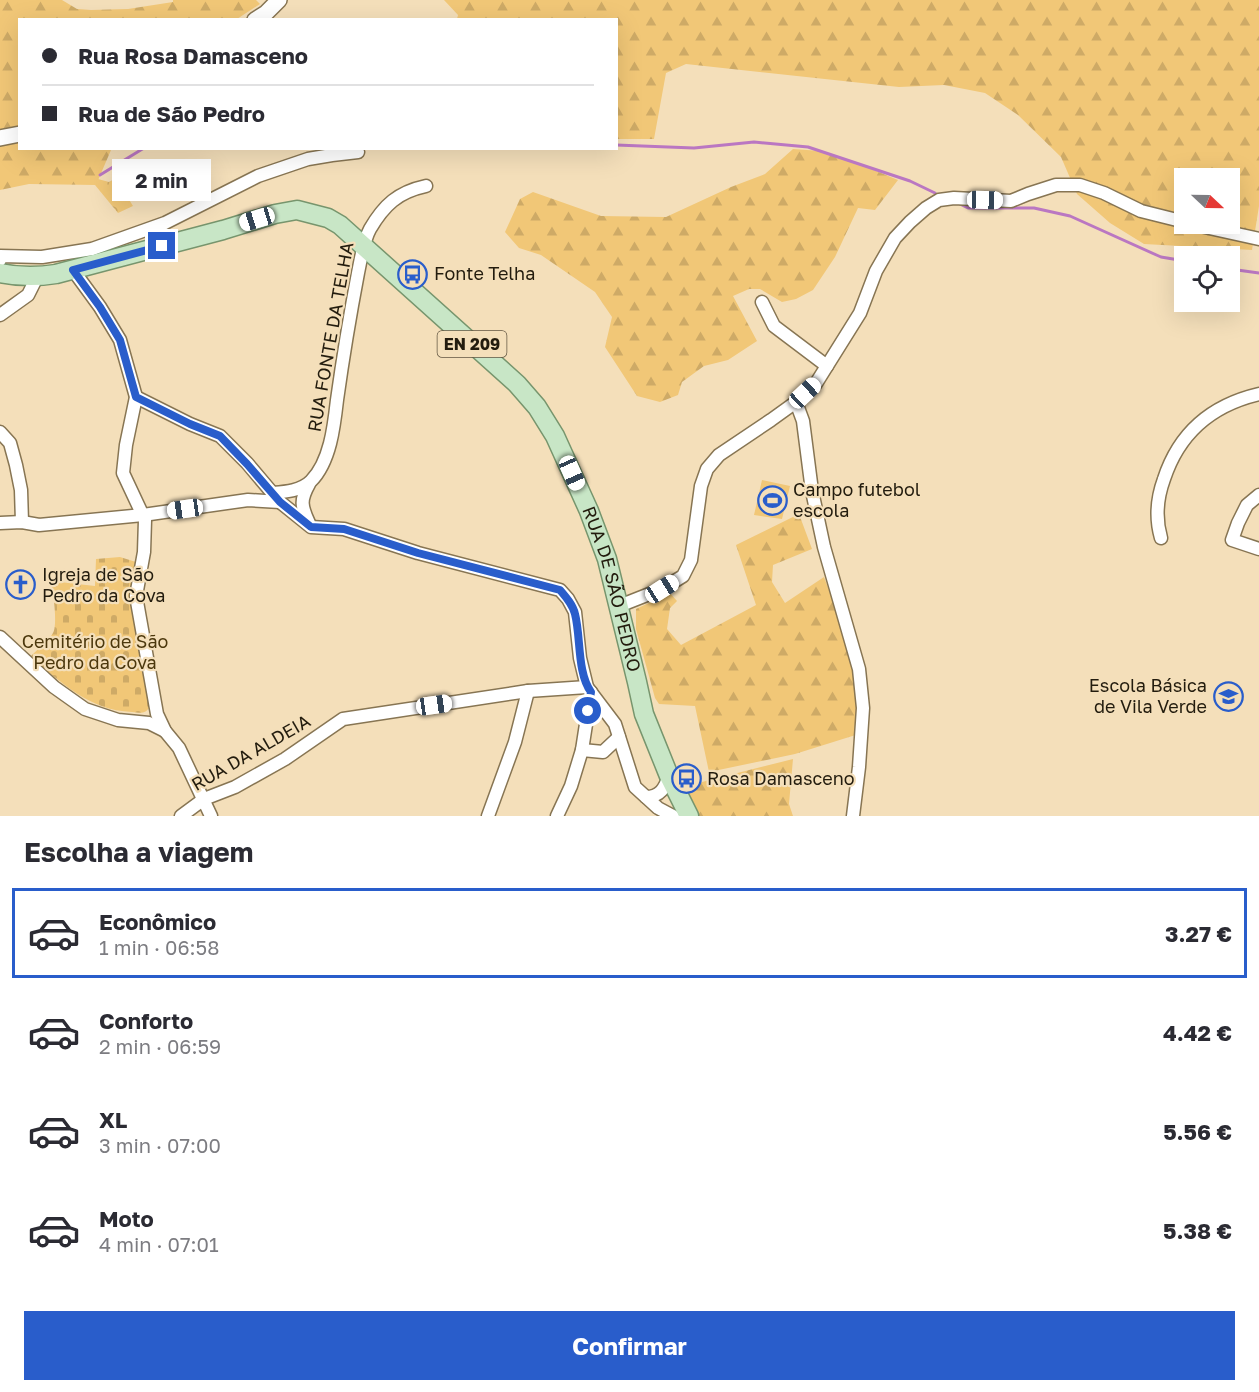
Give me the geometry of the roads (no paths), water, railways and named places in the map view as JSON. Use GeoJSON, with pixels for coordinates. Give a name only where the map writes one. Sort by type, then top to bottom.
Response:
{"type":"FeatureCollection","features":[{"type":"Feature","properties":{"kind":"main road","name":"RUA DE SÃO PEDRO"},"geometry":{"type":"LineString","coordinates":[[0,273],[18,277],[56,274],[297,210],[328,218],[340,225],[517,384],[537,407],[555,436],[589,511],[607,559],[644,714],[669,776],[689,816]]}},
{"type":"Feature","properties":{"kind":"street"},"geometry":{"type":"LineString","coordinates":[[258,18],[279,0]]}},
{"type":"Feature","properties":{"kind":"street"},"geometry":{"type":"LineString","coordinates":[[0,138],[18,134]]}},
{"type":"Feature","properties":{"kind":"street"},"geometry":{"type":"LineString","coordinates":[[0,260],[0,256],[42,257],[93,249],[165,223],[258,176],[308,159],[358,152]]}},
{"type":"Feature","properties":{"kind":"street"},"geometry":{"type":"LineString","coordinates":[[620,606],[662,589],[683,576],[691,560],[701,486],[707,469],[719,455],[796,402],[814,384],[860,313],[876,271],[895,238],[926,208],[939,200],[954,198],[1011,201],[1056,185],[1080,185],[1104,193],[1141,211],[1174,219]]}},
{"type":"Feature","properties":{"kind":"street","name":"RUA FONTE DA TELHA"},"geometry":{"type":"LineString","coordinates":[[311,527],[302,506],[303,494],[321,470],[333,435],[348,325],[369,231],[386,207],[398,196],[412,189],[426,186]]}},
{"type":"Feature","properties":{"kind":"street"},"geometry":{"type":"LineString","coordinates":[[1236,234],[1259,239]]}},
{"type":"Feature","properties":{"kind":"street"},"geometry":{"type":"LineString","coordinates":[[73,270],[120,340],[136,397],[123,473],[145,520],[144,552],[136,596],[157,714],[165,731],[179,748],[211,816]]}},
{"type":"Feature","properties":{"kind":"street"},"geometry":{"type":"LineString","coordinates":[[0,315],[28,295],[38,276]]}},
{"type":"Feature","properties":{"kind":"street"},"geometry":{"type":"LineString","coordinates":[[762,302],[774,326],[827,366]]}},
{"type":"Feature","properties":{"kind":"street"},"geometry":{"type":"LineString","coordinates":[[1161,538],[1157,506],[1161,485],[1169,462],[1184,438],[1209,415],[1242,398],[1259,393]]}},
{"type":"Feature","properties":{"kind":"street"},"geometry":{"type":"LineString","coordinates":[[136,397],[220,436],[276,498],[311,527],[344,529],[418,553],[560,590],[575,612],[580,658],[589,689],[615,724],[635,787],[658,808],[673,816]]}},
{"type":"Feature","properties":{"kind":"street"},"geometry":{"type":"LineString","coordinates":[[796,402],[802,421],[812,491],[824,547],[859,669],[863,708],[853,816]]}},
{"type":"Feature","properties":{"kind":"street"},"geometry":{"type":"LineString","coordinates":[[0,432],[10,443],[16,465],[21,490],[22,522]]}},
{"type":"Feature","properties":{"kind":"street"},"geometry":{"type":"LineString","coordinates":[[0,523],[22,522],[39,525],[143,515],[276,498],[309,484]]}},
{"type":"Feature","properties":{"kind":"street"},"geometry":{"type":"LineString","coordinates":[[1259,495],[1247,505],[1232,540],[1259,549]]}},
{"type":"Feature","properties":{"kind":"street"},"geometry":{"type":"LineString","coordinates":[[0,637],[54,687],[85,709],[118,720],[149,723],[165,731]]}},
{"type":"Feature","properties":{"kind":"street"},"geometry":{"type":"LineString","coordinates":[[557,816],[571,786],[582,750],[589,689]]}},
{"type":"Feature","properties":{"kind":"street","name":"RUA DA ALDEIA"},"geometry":{"type":"LineString","coordinates":[[181,816],[204,799],[235,788],[285,759],[343,719],[528,691],[589,689]]}},
{"type":"Feature","properties":{"kind":"street"},"geometry":{"type":"LineString","coordinates":[[488,816],[515,742],[528,691]]}},
{"type":"Feature","properties":{"kind":"street"},"geometry":{"type":"LineString","coordinates":[[582,750],[603,752],[619,737]]}},
{"type":"Feature","properties":{"kind":"street"},"geometry":{"type":"LineString","coordinates":[[646,797],[657,795],[665,787],[669,776]]}},
{"type":"Feature","properties":{"kind":"waterway"},"geometry":{"type":"LineString","coordinates":[[618,145],[694,148],[754,142],[808,147],[910,181],[935,193]]}},
{"type":"Feature","properties":{"kind":"waterway"},"geometry":{"type":"LineString","coordinates":[[100,175],[141,150]]}},
{"type":"Feature","properties":{"kind":"waterway"},"geometry":{"type":"LineString","coordinates":[[960,204],[968,208],[1034,208],[1070,216],[1161,257],[1174,259]]}},
{"type":"Feature","properties":{"kind":"waterway"},"geometry":{"type":"LineString","coordinates":[[1240,270],[1259,273]]}},
{"type":"Feature","properties":{"kind":"place","name":"Fonte Telha"},"geometry":{"type":"Point","coordinates":[413,274]}},
{"type":"Feature","properties":{"kind":"place","name":"Campo futebol escola"},"geometry":{"type":"Point","coordinates":[772,500]}},
{"type":"Feature","properties":{"kind":"place","name":"Igreja de São Pedro da Cova"},"geometry":{"type":"Point","coordinates":[21,585]}},
{"type":"Feature","properties":{"kind":"place","name":"Escola Básica de Vila Verde"},"geometry":{"type":"Point","coordinates":[1228,696]}},
{"type":"Feature","properties":{"kind":"place","name":"Rosa Damasceno"},"geometry":{"type":"Point","coordinates":[686,779]}},
{"type":"Feature","properties":{"kind":"park label","name":"Cemitério de São Pedro da Cova"},"geometry":{"type":"Point","coordinates":[95,652]}}]}
